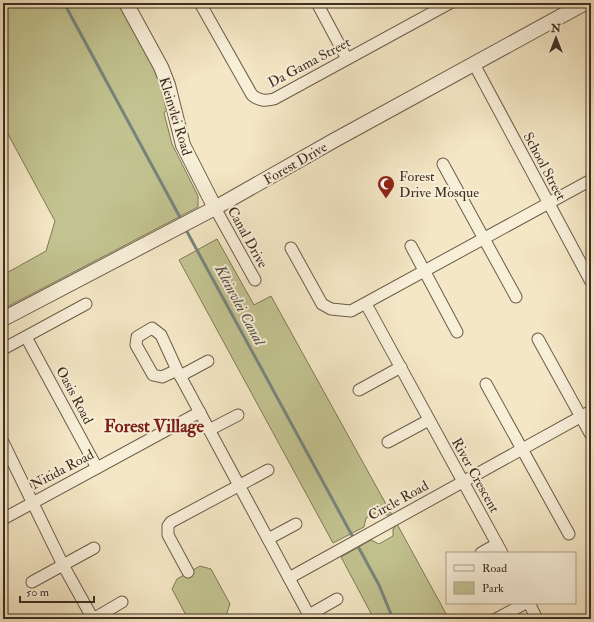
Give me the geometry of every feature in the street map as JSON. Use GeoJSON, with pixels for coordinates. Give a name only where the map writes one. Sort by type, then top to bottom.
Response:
{"type":"FeatureCollection","features":[{"type":"Feature","properties":{"kind":"street","name":"Kleinvlei Road"},"geometry":{"type":"LineString","coordinates":[[126,3],[161,67],[168,86],[183,145],[215,208]]}},
{"type":"Feature","properties":{"kind":"street","name":"Da Gama Street"},"geometry":{"type":"LineString","coordinates":[[200,3],[246,86],[252,95],[259,100],[274,99],[450,3]]}},
{"type":"Feature","properties":{"kind":"street"},"geometry":{"type":"LineString","coordinates":[[317,3],[348,59]]}},
{"type":"Feature","properties":{"kind":"street","name":"Forest Drive"},"geometry":{"type":"LineString","coordinates":[[3,319],[201,216],[585,3]]}},
{"type":"Feature","properties":{"kind":"street","name":"School Street"},"geometry":{"type":"LineString","coordinates":[[474,64],[591,282]]}},
{"type":"Feature","properties":{"kind":"street"},"geometry":{"type":"LineString","coordinates":[[443,164],[516,297]]}},
{"type":"Feature","properties":{"kind":"street"},"geometry":{"type":"LineString","coordinates":[[291,248],[322,304],[326,307],[346,311],[355,309],[591,180]]}},
{"type":"Feature","properties":{"kind":"street","name":"Canal Drive"},"geometry":{"type":"LineString","coordinates":[[215,208],[255,280]]}},
{"type":"Feature","properties":{"kind":"street"},"geometry":{"type":"LineString","coordinates":[[411,246],[457,332]]}},
{"type":"Feature","properties":{"kind":"street"},"geometry":{"type":"LineString","coordinates":[[3,349],[86,304]]}},
{"type":"Feature","properties":{"kind":"street","name":"River Crescent"},"geometry":{"type":"LineString","coordinates":[[366,304],[499,549],[486,552]]}},
{"type":"Feature","properties":{"kind":"street","name":"Oasis Road"},"geometry":{"type":"LineString","coordinates":[[26,337],[97,468]]}},
{"type":"Feature","properties":{"kind":"street"},"geometry":{"type":"LineString","coordinates":[[538,338],[586,414],[591,435]]}},
{"type":"Feature","properties":{"kind":"street"},"geometry":{"type":"LineString","coordinates":[[208,361],[178,373],[310,617],[337,599]]}},
{"type":"Feature","properties":{"kind":"street"},"geometry":{"type":"LineString","coordinates":[[359,390],[401,367]]}},
{"type":"Feature","properties":{"kind":"street"},"geometry":{"type":"LineString","coordinates":[[486,384],[521,450],[569,534]]}},
{"type":"Feature","properties":{"kind":"street","name":"Nitida Road"},"geometry":{"type":"LineString","coordinates":[[3,519],[200,412]]}},
{"type":"Feature","properties":{"kind":"street","name":"Circle Road"},"geometry":{"type":"LineString","coordinates":[[289,578],[586,414]]}},
{"type":"Feature","properties":{"kind":"street"},"geometry":{"type":"LineString","coordinates":[[209,430],[238,415]]}},
{"type":"Feature","properties":{"kind":"street"},"geometry":{"type":"LineString","coordinates":[[388,442],[429,420]]}},
{"type":"Feature","properties":{"kind":"street"},"geometry":{"type":"LineString","coordinates":[[3,442],[34,502],[63,565],[93,619],[122,602]]}},
{"type":"Feature","properties":{"kind":"street"},"geometry":{"type":"LineString","coordinates":[[188,572],[168,536],[168,526],[171,522],[268,470]]}},
{"type":"Feature","properties":{"kind":"street"},"geometry":{"type":"LineString","coordinates":[[268,539],[296,524]]}},
{"type":"Feature","properties":{"kind":"street"},"geometry":{"type":"LineString","coordinates":[[32,582],[94,548]]}},
{"type":"Feature","properties":{"kind":"street"},"geometry":{"type":"LineString","coordinates":[[496,619],[524,604]]}},
{"type":"Feature","properties":{"kind":"street"},"geometry":{"type":"LineString","coordinates":[[530,604],[537,619]]}},
{"type":"Feature","properties":{"kind":"green space"},"geometry":{"type":"Polygon","coordinates":[[[3,3],[119,3],[157,73],[167,109],[164,113],[172,144],[198,196],[198,207],[3,309],[3,275],[46,251],[55,221],[3,125],[3,3]]]}},
{"type":"Feature","properties":{"kind":"green space"},"geometry":{"type":"Polygon","coordinates":[[[217,239],[254,305],[271,296],[392,515],[386,515],[380,511],[366,518],[364,527],[333,543],[179,260],[217,239]]]}},
{"type":"Feature","properties":{"kind":"green space"},"geometry":{"type":"Polygon","coordinates":[[[397,524],[449,619],[374,619],[341,557],[371,540],[379,544],[393,536],[393,529],[397,524]]]}},
{"type":"Feature","properties":{"kind":"green space"},"geometry":{"type":"Polygon","coordinates":[[[200,566],[211,569],[230,604],[226,616],[221,619],[188,619],[172,589],[177,579],[200,566]]]}},
{"type":"Feature","properties":{"kind":"waterway","name":"Kleinvlei Canal"},"geometry":{"type":"LineString","coordinates":[[64,3],[182,221]]}},
{"type":"Feature","properties":{"kind":"waterway","name":"Kleinvlei Canal"},"geometry":{"type":"LineString","coordinates":[[185,228],[379,585],[393,619]]}},
{"type":"Feature","properties":{"kind":"place","name":"Forest Drive Mosque"},"geometry":{"type":"Point","coordinates":[386,199]}},
{"type":"Feature","properties":{"kind":"district","name":"Forest Village"},"geometry":{"type":"Point","coordinates":[154,426]}}]}
